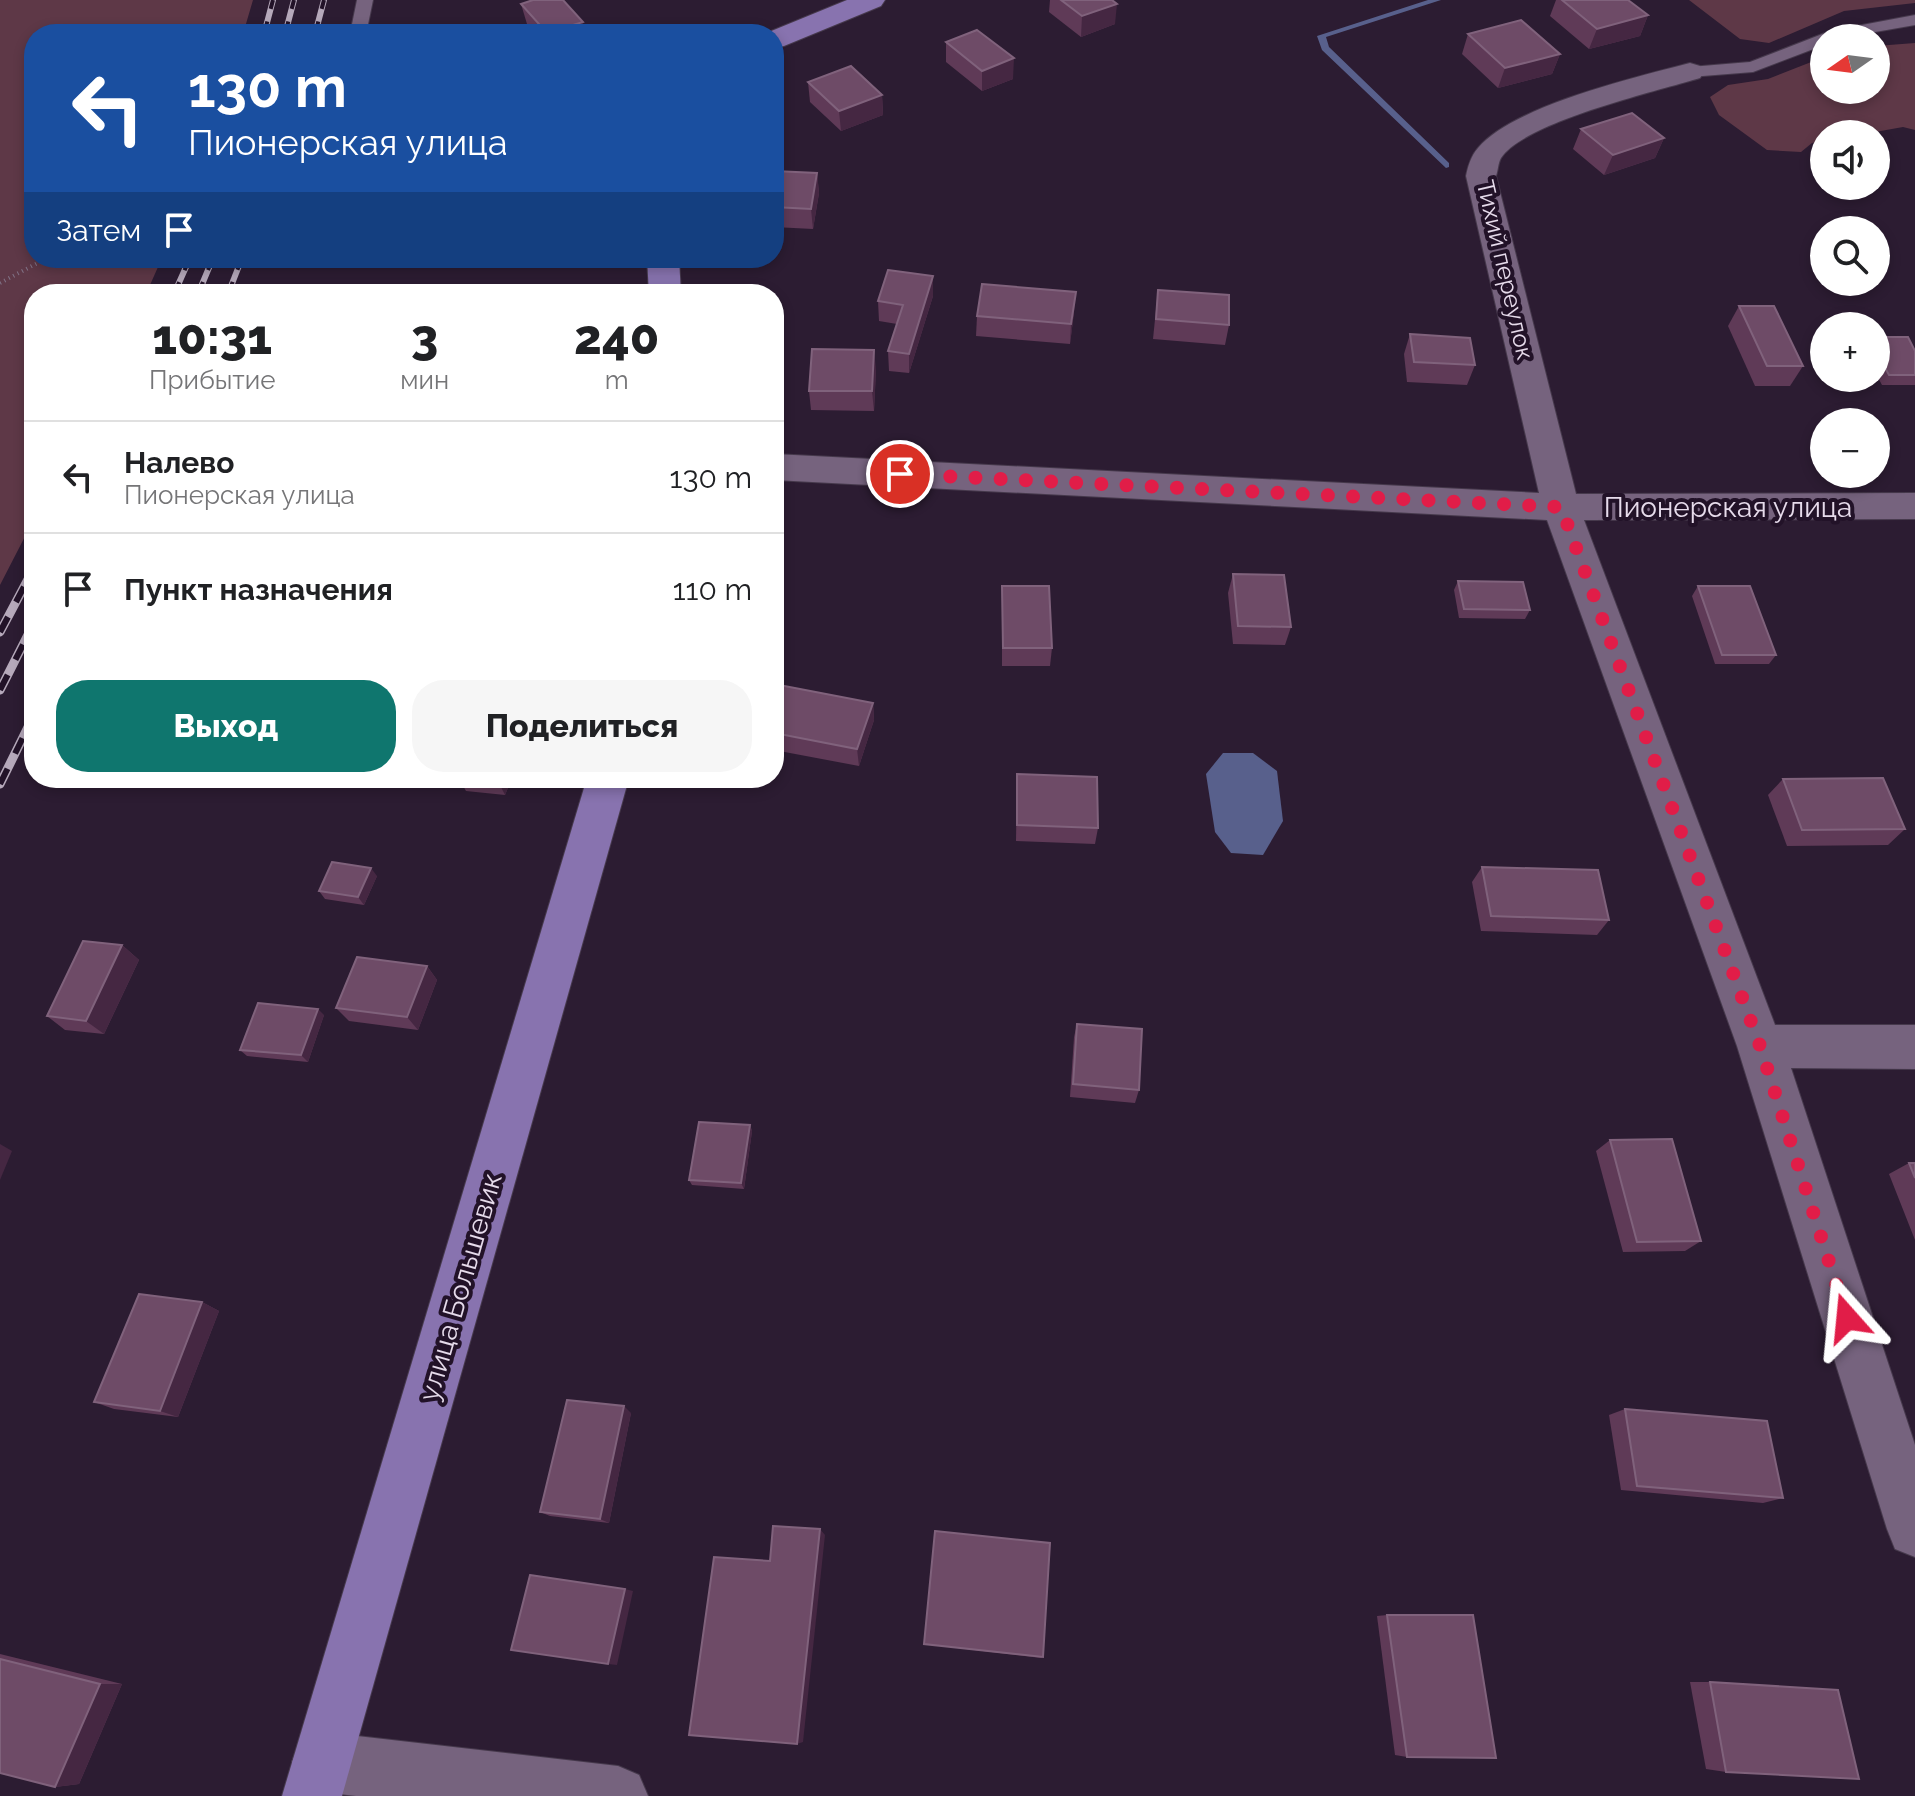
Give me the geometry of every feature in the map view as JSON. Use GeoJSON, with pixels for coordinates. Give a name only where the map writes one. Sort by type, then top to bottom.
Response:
{"type":"FeatureCollection","features":[{"type":"Feature","properties":{"kind":"main road"},"geometry":{"type":"LineString","coordinates":[[784,36],[871,0]]}},
{"type":"Feature","properties":{"kind":"main road","name":"улица Большевик"},"geometry":{"type":"LineString","coordinates":[[317,1779],[605,788]]}},
{"type":"Feature","properties":{"kind":"street","name":"Тихий переулок"},"geometry":{"type":"LineString","coordinates":[[1690,72],[1547,118],[1513,133],[1488,154],[1481,176],[1561,507],[1760,1046],[1915,1529]]}},
{"type":"Feature","properties":{"kind":"street","name":"Пионерская улица"},"geometry":{"type":"LineString","coordinates":[[784,468],[1561,507],[1915,506]]}},
{"type":"Feature","properties":{"kind":"street"},"geometry":{"type":"LineString","coordinates":[[1760,1046],[1915,1047]]}},
{"type":"Feature","properties":{"kind":"street"},"geometry":{"type":"LineString","coordinates":[[317,1779],[618,1796]]}},
{"type":"Feature","properties":{"kind":"lane"},"geometry":{"type":"LineString","coordinates":[[360,24],[365,0]]}},
{"type":"Feature","properties":{"kind":"lane"},"geometry":{"type":"LineString","coordinates":[[1690,72],[1753,67],[1836,34],[1915,20]]}},
{"type":"Feature","properties":{"kind":"path"},"geometry":{"type":"LineString","coordinates":[[0,283],[28,268]]}},
{"type":"Feature","properties":{"kind":"shaded area"},"geometry":{"type":"Polygon","coordinates":[[[0,0],[253,0],[246,24],[24,24],[24,268],[158,268],[150,284],[24,284],[24,538],[0,585],[0,0]]]}},
{"type":"Feature","properties":{"kind":"shaded area"},"geometry":{"type":"Polygon","coordinates":[[[1689,0],[1915,0],[1915,3],[1844,11],[1769,43],[1740,39],[1689,0]]]}},
{"type":"Feature","properties":{"kind":"shaded area"},"geometry":{"type":"Polygon","coordinates":[[[1915,43],[1915,130],[1903,127],[1890,129],[1890,120],[1810,120],[1810,145],[1801,152],[1767,150],[1719,115],[1710,97],[1728,85],[1768,79],[1810,62],[1810,104],[1890,104],[1890,45],[1915,43]]]}},
{"type":"Feature","properties":{"kind":"water"},"geometry":{"type":"Polygon","coordinates":[[[1223,753],[1253,753],[1277,771],[1283,821],[1263,855],[1231,853],[1215,832],[1206,774],[1223,753]]]}},
{"type":"Feature","properties":{"kind":"building"},"geometry":{"type":"Polygon","coordinates":[[[533,0],[563,0],[583,22],[539,24],[521,4],[533,0]]]}},
{"type":"Feature","properties":{"kind":"building"},"geometry":{"type":"Polygon","coordinates":[[[1061,0],[1112,0],[1117,4],[1082,16],[1061,0]]]}},
{"type":"Feature","properties":{"kind":"building"},"geometry":{"type":"Polygon","coordinates":[[[1562,0],[1628,0],[1648,15],[1597,29],[1562,0]]]}},
{"type":"Feature","properties":{"kind":"building"},"geometry":{"type":"Polygon","coordinates":[[[1521,20],[1560,54],[1505,68],[1468,34],[1521,20]]]}},
{"type":"Feature","properties":{"kind":"building"},"geometry":{"type":"Polygon","coordinates":[[[977,30],[1014,58],[982,71],[946,42],[977,30]]]}},
{"type":"Feature","properties":{"kind":"building"},"geometry":{"type":"Polygon","coordinates":[[[851,66],[882,95],[839,111],[808,82],[851,66]]]}},
{"type":"Feature","properties":{"kind":"building"},"geometry":{"type":"Polygon","coordinates":[[[1632,113],[1664,138],[1613,155],[1581,129],[1632,113]]]}},
{"type":"Feature","properties":{"kind":"building"},"geometry":{"type":"Polygon","coordinates":[[[784,171],[817,173],[811,209],[784,208],[784,171]]]}},
{"type":"Feature","properties":{"kind":"building"},"geometry":{"type":"Polygon","coordinates":[[[888,270],[933,276],[909,354],[888,351],[903,305],[878,301],[888,270]]]}},
{"type":"Feature","properties":{"kind":"building"},"geometry":{"type":"Polygon","coordinates":[[[982,284],[1076,292],[1071,324],[977,316],[982,284]]]}},
{"type":"Feature","properties":{"kind":"building"},"geometry":{"type":"Polygon","coordinates":[[[1158,290],[1229,295],[1229,325],[1156,319],[1158,290]]]}},
{"type":"Feature","properties":{"kind":"building"},"geometry":{"type":"Polygon","coordinates":[[[1739,306],[1774,306],[1803,366],[1767,366],[1739,306]]]}},
{"type":"Feature","properties":{"kind":"building"},"geometry":{"type":"Polygon","coordinates":[[[1410,334],[1470,338],[1475,365],[1414,362],[1410,334]]]}},
{"type":"Feature","properties":{"kind":"building"},"geometry":{"type":"Polygon","coordinates":[[[1890,337],[1908,337],[1915,351],[1915,375],[1890,375],[1890,337]]]}},
{"type":"Feature","properties":{"kind":"building"},"geometry":{"type":"Polygon","coordinates":[[[812,349],[874,350],[872,391],[809,391],[812,349]]]}},
{"type":"Feature","properties":{"kind":"building"},"geometry":{"type":"Polygon","coordinates":[[[1233,574],[1284,575],[1291,627],[1238,626],[1233,574]]]}},
{"type":"Feature","properties":{"kind":"building"},"geometry":{"type":"Polygon","coordinates":[[[1458,581],[1523,582],[1530,610],[1464,609],[1458,581]]]}},
{"type":"Feature","properties":{"kind":"building"},"geometry":{"type":"Polygon","coordinates":[[[1002,586],[1049,586],[1052,648],[1003,648],[1002,586]]]}},
{"type":"Feature","properties":{"kind":"building"},"geometry":{"type":"Polygon","coordinates":[[[1698,586],[1750,586],[1776,655],[1722,655],[1698,586]]]}},
{"type":"Feature","properties":{"kind":"building"},"geometry":{"type":"Polygon","coordinates":[[[784,686],[873,703],[857,749],[784,735],[784,686]]]}},
{"type":"Feature","properties":{"kind":"building"},"geometry":{"type":"Polygon","coordinates":[[[1017,774],[1097,777],[1098,828],[1017,825],[1017,774]]]}},
{"type":"Feature","properties":{"kind":"building"},"geometry":{"type":"Polygon","coordinates":[[[1883,778],[1905,829],[1802,830],[1783,779],[1883,778]]]}},
{"type":"Feature","properties":{"kind":"building"},"geometry":{"type":"Polygon","coordinates":[[[332,862],[371,868],[358,897],[319,891],[332,862]]]}},
{"type":"Feature","properties":{"kind":"building"},"geometry":{"type":"Polygon","coordinates":[[[1482,867],[1598,870],[1609,920],[1491,916],[1482,867]]]}},
{"type":"Feature","properties":{"kind":"building"},"geometry":{"type":"Polygon","coordinates":[[[83,941],[122,945],[86,1021],[47,1016],[83,941]]]}},
{"type":"Feature","properties":{"kind":"building"},"geometry":{"type":"Polygon","coordinates":[[[357,957],[427,966],[407,1017],[336,1008],[357,957]]]}},
{"type":"Feature","properties":{"kind":"building"},"geometry":{"type":"Polygon","coordinates":[[[258,1003],[318,1009],[301,1055],[240,1050],[258,1003]]]}},
{"type":"Feature","properties":{"kind":"building"},"geometry":{"type":"Polygon","coordinates":[[[1077,1024],[1142,1029],[1139,1090],[1073,1084],[1077,1024]]]}},
{"type":"Feature","properties":{"kind":"building"},"geometry":{"type":"Polygon","coordinates":[[[699,1122],[750,1125],[741,1183],[689,1180],[699,1122]]]}},
{"type":"Feature","properties":{"kind":"building"},"geometry":{"type":"Polygon","coordinates":[[[1672,1139],[1701,1241],[1637,1242],[1610,1140],[1672,1139]]]}},
{"type":"Feature","properties":{"kind":"building"},"geometry":{"type":"Polygon","coordinates":[[[1909,1163],[1915,1163],[1915,1178],[1909,1163]]]}},
{"type":"Feature","properties":{"kind":"building"},"geometry":{"type":"Polygon","coordinates":[[[139,1294],[202,1302],[160,1411],[94,1402],[139,1294]]]}},
{"type":"Feature","properties":{"kind":"building"},"geometry":{"type":"Polygon","coordinates":[[[567,1400],[624,1406],[600,1519],[540,1512],[567,1400]]]}},
{"type":"Feature","properties":{"kind":"building"},"geometry":{"type":"Polygon","coordinates":[[[1625,1409],[1767,1421],[1783,1498],[1637,1486],[1625,1409]]]}},
{"type":"Feature","properties":{"kind":"building"},"geometry":{"type":"Polygon","coordinates":[[[773,1526],[820,1529],[797,1744],[689,1735],[714,1557],[770,1561],[773,1526]]]}},
{"type":"Feature","properties":{"kind":"building"},"geometry":{"type":"Polygon","coordinates":[[[935,1531],[1050,1543],[1043,1657],[924,1644],[935,1531]]]}},
{"type":"Feature","properties":{"kind":"building"},"geometry":{"type":"Polygon","coordinates":[[[530,1575],[625,1589],[608,1664],[511,1650],[530,1575]]]}},
{"type":"Feature","properties":{"kind":"building"},"geometry":{"type":"Polygon","coordinates":[[[1387,1615],[1473,1615],[1496,1758],[1407,1757],[1387,1615]]]}},
{"type":"Feature","properties":{"kind":"building"},"geometry":{"type":"Polygon","coordinates":[[[0,1659],[100,1684],[55,1787],[0,1773],[0,1659]]]}},
{"type":"Feature","properties":{"kind":"building"},"geometry":{"type":"Polygon","coordinates":[[[1710,1682],[1838,1690],[1859,1779],[1726,1772],[1710,1682]]]}},
{"type":"Feature","properties":{"kind":"waterway"},"geometry":{"type":"LineString","coordinates":[[1437,0],[1321,36],[1325,48],[1446,165]]}},
{"type":"Feature","properties":{"kind":"railway"},"geometry":{"type":"LineString","coordinates":[[267,24],[273,0]]}},
{"type":"Feature","properties":{"kind":"railway"},"geometry":{"type":"LineString","coordinates":[[288,24],[294,0]]}},
{"type":"Feature","properties":{"kind":"railway"},"geometry":{"type":"LineString","coordinates":[[318,24],[324,0]]}},
{"type":"Feature","properties":{"kind":"railway"},"geometry":{"type":"LineString","coordinates":[[178,284],[186,268]]}},
{"type":"Feature","properties":{"kind":"railway"},"geometry":{"type":"LineString","coordinates":[[202,284],[209,268]]}},
{"type":"Feature","properties":{"kind":"railway"},"geometry":{"type":"LineString","coordinates":[[232,284],[238,268]]}},
{"type":"Feature","properties":{"kind":"railway"},"geometry":{"type":"LineString","coordinates":[[0,632],[24,587]]}},
{"type":"Feature","properties":{"kind":"railway"},"geometry":{"type":"LineString","coordinates":[[0,690],[24,643]]}},
{"type":"Feature","properties":{"kind":"railway"},"geometry":{"type":"LineString","coordinates":[[0,784],[24,735]]}},
{"type":"Feature","properties":{"kind":"route"},"geometry":{"type":"LineString","coordinates":[[900,474],[1561,507],[1760,1046],[1847,1318]]}}]}
